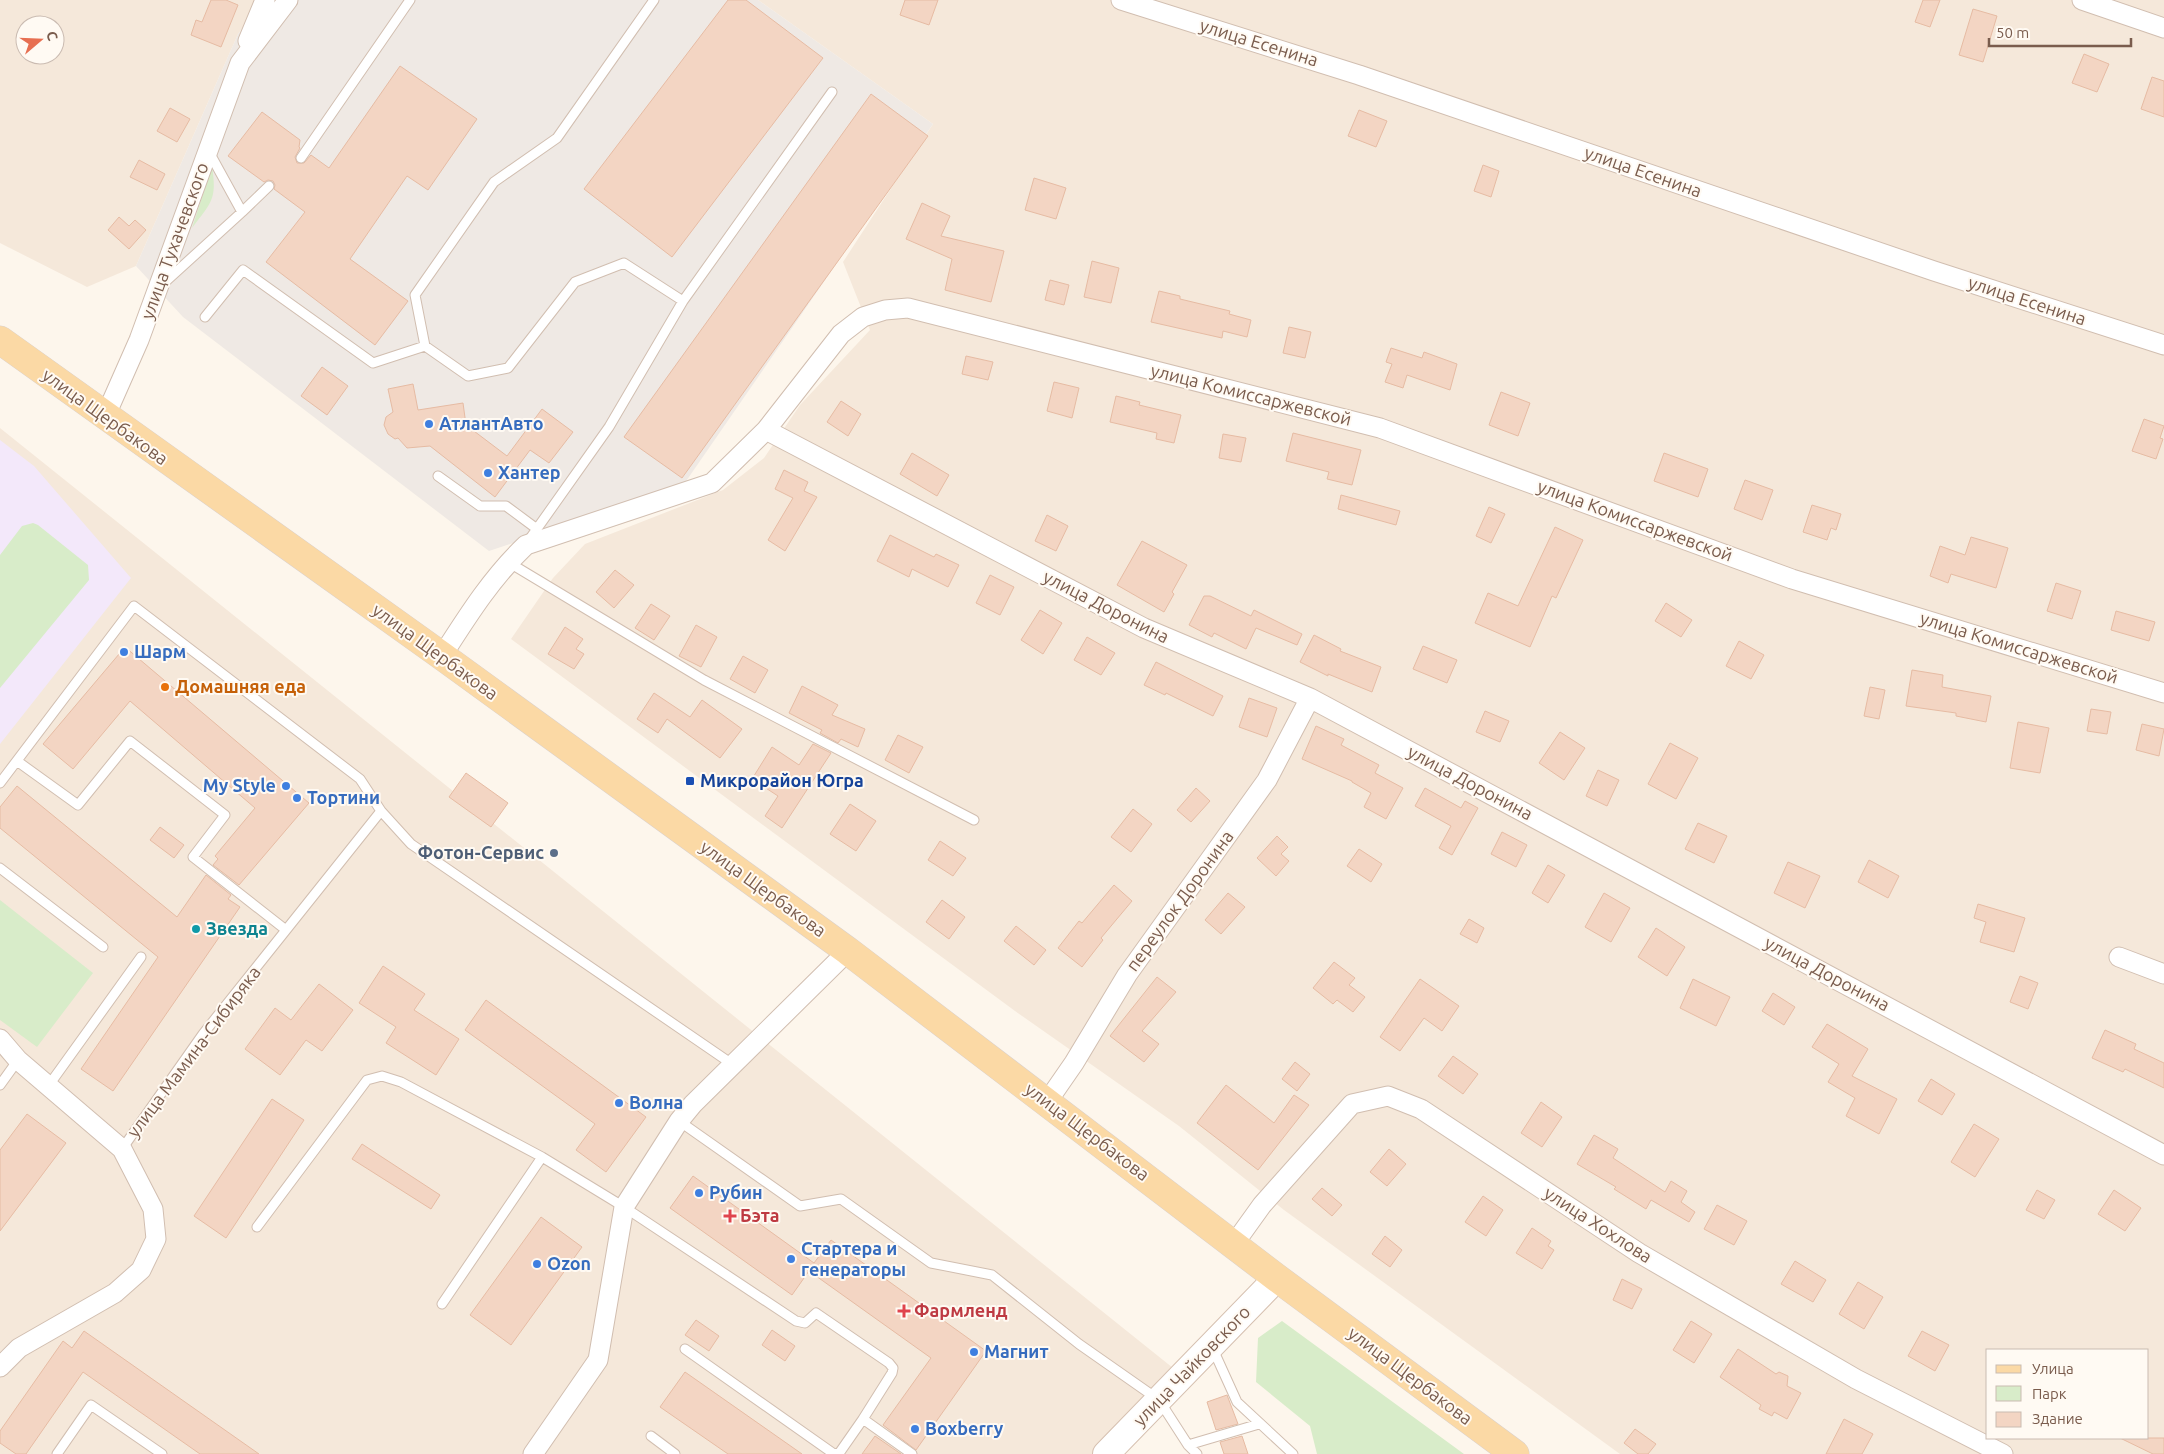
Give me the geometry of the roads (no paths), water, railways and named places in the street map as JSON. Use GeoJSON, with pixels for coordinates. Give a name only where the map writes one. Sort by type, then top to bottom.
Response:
{"type":"FeatureCollection","features":[{"type":"Feature","properties":{"kind":"main road","name":"улица Щербакова"},"geometry":{"type":"LineString","coordinates":[[0,340],[105,417],[442,656],[848,951],[1277,1278],[1515,1454]]}},
{"type":"Feature","properties":{"kind":"street","name":"улица Тухачевского"},"geometry":{"type":"LineString","coordinates":[[105,417],[139,340],[240,63],[265,0]]}},
{"type":"Feature","properties":{"kind":"street","name":"улица Тухачевского"},"geometry":{"type":"LineString","coordinates":[[240,63],[288,0]]}},
{"type":"Feature","properties":{"kind":"street","name":"улица Есенина"},"geometry":{"type":"LineString","coordinates":[[1121,0],[1360,75],[1934,271],[2164,345]]}},
{"type":"Feature","properties":{"kind":"street"},"geometry":{"type":"LineString","coordinates":[[2082,0],[2164,28]]}},
{"type":"Feature","properties":{"kind":"street","name":"улица Комиссаржевской"},"geometry":{"type":"LineString","coordinates":[[442,656],[476,604],[508,562],[526,545],[712,483],[766,430],[841,334],[863,318],[885,310],[908,308],[1380,428],[1792,579],[2164,693]]}},
{"type":"Feature","properties":{"kind":"street","name":"улица Доронина"},"geometry":{"type":"LineString","coordinates":[[766,430],[1144,628],[1310,698],[2164,1155]]}},
{"type":"Feature","properties":{"kind":"street","name":"переулок Доронина"},"geometry":{"type":"LineString","coordinates":[[1047,1102],[1074,1063],[1127,975],[1267,780],[1310,698]]}},
{"type":"Feature","properties":{"kind":"street"},"geometry":{"type":"LineString","coordinates":[[533,1454],[598,1360],[624,1207],[693,1104],[848,951]]}},
{"type":"Feature","properties":{"kind":"street"},"geometry":{"type":"LineString","coordinates":[[2119,957],[2164,974]]}},
{"type":"Feature","properties":{"kind":"street"},"geometry":{"type":"LineString","coordinates":[[0,1039],[18,1060],[122,1149]]}},
{"type":"Feature","properties":{"kind":"street","name":"улица Хохлова"},"geometry":{"type":"LineString","coordinates":[[1234,1244],[1262,1205],[1352,1104],[1388,1096],[1422,1109],[1639,1253],[1856,1378],[2004,1454]]}},
{"type":"Feature","properties":{"kind":"street","name":"улица Мамина-Сибиряка"},"geometry":{"type":"LineString","coordinates":[[0,1367],[19,1348],[115,1293],[141,1270],[156,1239],[153,1209],[122,1149]]}},
{"type":"Feature","properties":{"kind":"street","name":"улица Чайковского"},"geometry":{"type":"LineString","coordinates":[[1106,1454],[1277,1278]]}},
{"type":"Feature","properties":{"kind":"lane"},"geometry":{"type":"LineString","coordinates":[[301,158],[410,0]]}},
{"type":"Feature","properties":{"kind":"lane"},"geometry":{"type":"LineString","coordinates":[[654,0],[558,138],[494,182],[414,295],[425,346],[468,376],[508,368],[575,282],[624,263],[683,301]]}},
{"type":"Feature","properties":{"kind":"lane"},"geometry":{"type":"LineString","coordinates":[[526,545],[609,427],[683,301],[832,92]]}},
{"type":"Feature","properties":{"kind":"lane"},"geometry":{"type":"LineString","coordinates":[[208,150],[242,212]]}},
{"type":"Feature","properties":{"kind":"lane"},"geometry":{"type":"LineString","coordinates":[[158,289],[269,186]]}},
{"type":"Feature","properties":{"kind":"lane"},"geometry":{"type":"LineString","coordinates":[[205,317],[243,270],[374,363],[425,346]]}},
{"type":"Feature","properties":{"kind":"lane"},"geometry":{"type":"LineString","coordinates":[[438,476],[480,506],[506,506],[537,529]]}},
{"type":"Feature","properties":{"kind":"lane"},"geometry":{"type":"LineString","coordinates":[[508,562],[704,680],[974,820]]}},
{"type":"Feature","properties":{"kind":"lane"},"geometry":{"type":"LineString","coordinates":[[0,783],[134,606],[360,779],[381,811],[411,844],[732,1064]]}},
{"type":"Feature","properties":{"kind":"lane"},"geometry":{"type":"LineString","coordinates":[[17,760],[78,805],[130,741],[225,815],[194,857],[286,930]]}},
{"type":"Feature","properties":{"kind":"lane","name":"улица Мамина-Сибиряка"},"geometry":{"type":"LineString","coordinates":[[122,1149],[203,1034],[381,811]]}},
{"type":"Feature","properties":{"kind":"lane"},"geometry":{"type":"LineString","coordinates":[[0,868],[104,946]]}},
{"type":"Feature","properties":{"kind":"lane"},"geometry":{"type":"LineString","coordinates":[[49,1085],[141,957]]}},
{"type":"Feature","properties":{"kind":"lane"},"geometry":{"type":"LineString","coordinates":[[0,1085],[18,1060]]}},
{"type":"Feature","properties":{"kind":"lane"},"geometry":{"type":"LineString","coordinates":[[257,1227],[367,1080],[382,1076],[401,1082],[542,1157],[624,1207],[796,1321],[805,1323],[816,1313],[889,1363],[893,1368],[892,1373],[863,1419],[840,1452],[834,1454],[685,1349]]}},
{"type":"Feature","properties":{"kind":"lane"},"geometry":{"type":"LineString","coordinates":[[680,1121],[800,1206],[841,1198],[931,1263],[992,1275],[1079,1344],[1159,1400],[1188,1446],[1197,1454]]}},
{"type":"Feature","properties":{"kind":"lane"},"geometry":{"type":"LineString","coordinates":[[442,1304],[542,1157]]}},
{"type":"Feature","properties":{"kind":"lane"},"geometry":{"type":"LineString","coordinates":[[1212,1347],[1237,1402],[1293,1454]]}},
{"type":"Feature","properties":{"kind":"lane"},"geometry":{"type":"LineString","coordinates":[[57,1454],[91,1405],[162,1454]]}},
{"type":"Feature","properties":{"kind":"lane"},"geometry":{"type":"LineString","coordinates":[[863,1419],[912,1454]]}},
{"type":"Feature","properties":{"kind":"lane"},"geometry":{"type":"LineString","coordinates":[[1188,1446],[1259,1424]]}},
{"type":"Feature","properties":{"kind":"lane"},"geometry":{"type":"LineString","coordinates":[[651,1436],[676,1454]]}},
{"type":"Feature","properties":{"kind":"place","name":"АтлантАвто"},"geometry":{"type":"Point","coordinates":[429,424]}},
{"type":"Feature","properties":{"kind":"place","name":"Хантер"},"geometry":{"type":"Point","coordinates":[488,473]}},
{"type":"Feature","properties":{"kind":"place","name":"Шарм"},"geometry":{"type":"Point","coordinates":[124,652]}},
{"type":"Feature","properties":{"kind":"place","name":"Домашняя еда"},"geometry":{"type":"Point","coordinates":[165,687]}},
{"type":"Feature","properties":{"kind":"place","name":"Микрорайон Югра"},"geometry":{"type":"Point","coordinates":[690,781]}},
{"type":"Feature","properties":{"kind":"place","name":"My Style"},"geometry":{"type":"Point","coordinates":[286,786]}},
{"type":"Feature","properties":{"kind":"place","name":"Тортини"},"geometry":{"type":"Point","coordinates":[297,798]}},
{"type":"Feature","properties":{"kind":"place","name":"Фотон-Сервис"},"geometry":{"type":"Point","coordinates":[554,853]}},
{"type":"Feature","properties":{"kind":"place","name":"Звезда"},"geometry":{"type":"Point","coordinates":[196,929]}},
{"type":"Feature","properties":{"kind":"place","name":"Волна"},"geometry":{"type":"Point","coordinates":[619,1103]}},
{"type":"Feature","properties":{"kind":"place","name":"Рубин"},"geometry":{"type":"Point","coordinates":[699,1193]}},
{"type":"Feature","properties":{"kind":"place","name":"Бэта"},"geometry":{"type":"Point","coordinates":[730,1216]}},
{"type":"Feature","properties":{"kind":"place","name":"Стартера и генераторы"},"geometry":{"type":"Point","coordinates":[791,1259]}},
{"type":"Feature","properties":{"kind":"place","name":"Ozon"},"geometry":{"type":"Point","coordinates":[537,1264]}},
{"type":"Feature","properties":{"kind":"place","name":"Фармленд"},"geometry":{"type":"Point","coordinates":[904,1311]}},
{"type":"Feature","properties":{"kind":"place","name":"Магнит"},"geometry":{"type":"Point","coordinates":[974,1352]}},
{"type":"Feature","properties":{"kind":"place","name":"Boxberry"},"geometry":{"type":"Point","coordinates":[915,1429]}}]}
